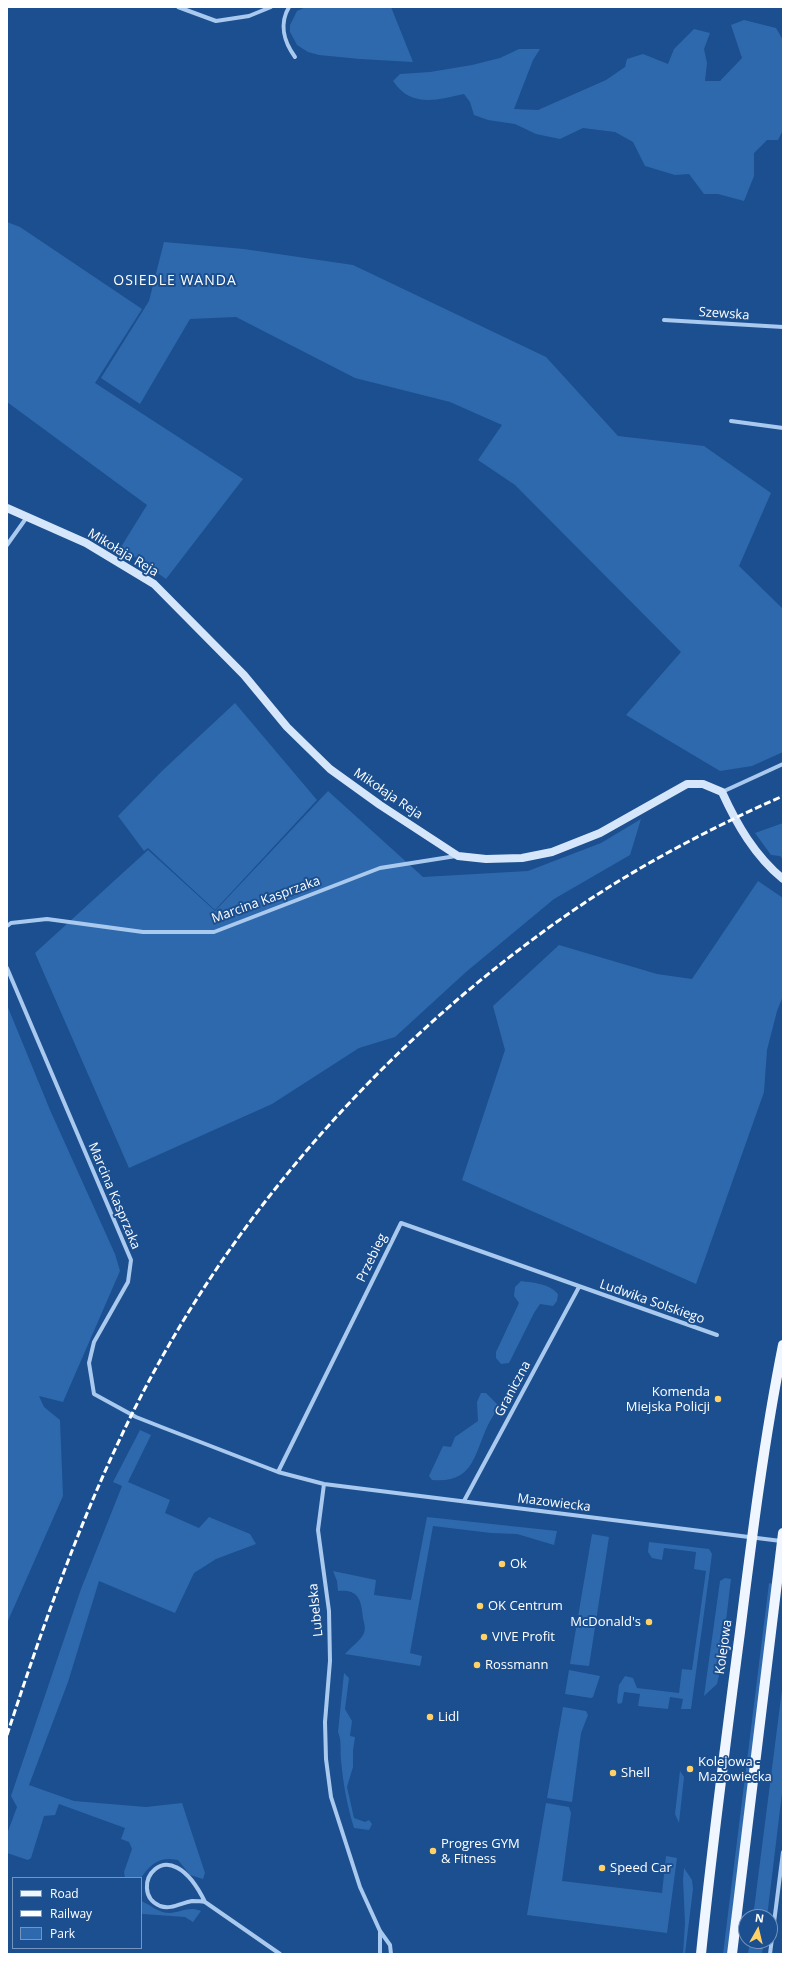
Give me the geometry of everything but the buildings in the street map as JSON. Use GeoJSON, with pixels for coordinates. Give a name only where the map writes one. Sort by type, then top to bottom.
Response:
{"type":"FeatureCollection","features":[{"type":"Feature","properties":{"kind":"main road","name":"Kolejowa"},"geometry":{"type":"LineString","coordinates":[[701,1954],[712,1850],[752,1537],[768,1422],[783,1345]]}},
{"type":"Feature","properties":{"kind":"main road"},"geometry":{"type":"LineString","coordinates":[[732,1954],[782,1537]]}},
{"type":"Feature","properties":{"kind":"street"},"geometry":{"type":"LineString","coordinates":[[178,7],[216,21],[248,16],[271,7]]}},
{"type":"Feature","properties":{"kind":"street"},"geometry":{"type":"LineString","coordinates":[[289,7],[283,29],[285,40],[295,57]]}},
{"type":"Feature","properties":{"kind":"street","name":"Szewska"},"geometry":{"type":"LineString","coordinates":[[664,320],[783,328]]}},
{"type":"Feature","properties":{"kind":"street"},"geometry":{"type":"LineString","coordinates":[[731,421],[783,428]]}},
{"type":"Feature","properties":{"kind":"street","name":"Mikołaja Reja"},"geometry":{"type":"LineString","coordinates":[[7,508],[86,543],[154,584],[244,675],[286,727],[330,769],[458,856],[486,859],[522,858],[552,852],[600,833],[686,784],[703,784],[722,792]]}},
{"type":"Feature","properties":{"kind":"street"},"geometry":{"type":"LineString","coordinates":[[7,545],[27,516]]}},
{"type":"Feature","properties":{"kind":"street"},"geometry":{"type":"LineString","coordinates":[[783,764],[722,792],[738,826],[764,860],[783,879]]}},
{"type":"Feature","properties":{"kind":"street","name":"Marcina Kasprzaka"},"geometry":{"type":"LineString","coordinates":[[7,926],[11,923],[47,919],[143,932],[214,932],[380,868],[458,856]]}},
{"type":"Feature","properties":{"kind":"street","name":"Marcina Kasprzaka"},"geometry":{"type":"LineString","coordinates":[[7,968],[131,1260],[128,1282],[94,1342],[89,1363],[94,1394],[131,1414],[278,1472]]}},
{"type":"Feature","properties":{"kind":"street","name":"Przebieg"},"geometry":{"type":"LineString","coordinates":[[278,1472],[401,1223],[579,1287]]}},
{"type":"Feature","properties":{"kind":"street","name":"Ludwika Solskiego"},"geometry":{"type":"LineString","coordinates":[[579,1287],[718,1335]]}},
{"type":"Feature","properties":{"kind":"street","name":"Graniczna"},"geometry":{"type":"LineString","coordinates":[[464,1501],[579,1287]]}},
{"type":"Feature","properties":{"kind":"street"},"geometry":{"type":"LineString","coordinates":[[278,1472],[324,1484]]}},
{"type":"Feature","properties":{"kind":"street","name":"Mazowiecka"},"geometry":{"type":"LineString","coordinates":[[324,1484],[752,1537],[782,1537]]}},
{"type":"Feature","properties":{"kind":"street","name":"Lubelska"},"geometry":{"type":"LineString","coordinates":[[324,1484],[318,1530],[329,1611],[330,1661],[325,1722],[331,1797],[360,1887],[380,1931],[390,1945],[391,1954]]}},
{"type":"Feature","properties":{"kind":"street"},"geometry":{"type":"LineString","coordinates":[[770,1954],[783,1852]]}},
{"type":"Feature","properties":{"kind":"street"},"geometry":{"type":"LineString","coordinates":[[205,1902],[193,1901],[166,1907],[159,1905],[150,1897],[147,1883],[148,1875],[160,1865],[172,1865],[180,1869],[194,1884],[205,1902],[280,1954]]}},
{"type":"Feature","properties":{"kind":"street","name":"Lubelska"},"geometry":{"type":"LineString","coordinates":[[380,1931],[380,1954]]}},
{"type":"Feature","properties":{"kind":"green space"},"geometry":{"type":"Polygon","coordinates":[[[306,7],[391,7],[413,62],[360,59],[319,55],[308,52],[297,45],[290,32],[290,25],[297,11],[306,7]]]}},
{"type":"Feature","properties":{"kind":"green space"},"geometry":{"type":"Polygon","coordinates":[[[744,20],[776,28],[783,40],[783,130],[778,140],[767,140],[754,153],[754,176],[744,201],[718,194],[704,194],[689,174],[675,175],[645,166],[633,142],[615,132],[583,128],[560,139],[536,134],[515,124],[488,120],[474,115],[470,102],[464,94],[434,100],[416,99],[400,90],[393,81],[400,74],[430,72],[472,65],[500,58],[519,49],[540,49],[533,60],[514,109],[538,110],[606,80],[625,67],[627,59],[643,54],[668,64],[674,49],[694,29],[710,33],[704,49],[707,63],[705,81],[720,81],[742,58],[731,25],[744,20]]]}},
{"type":"Feature","properties":{"kind":"green space"},"geometry":{"type":"Polygon","coordinates":[[[7,222],[20,227],[142,309],[95,383],[243,479],[166,579],[121,547],[147,505],[7,402],[7,222]]]}},
{"type":"Feature","properties":{"kind":"green space"},"geometry":{"type":"Polygon","coordinates":[[[164,242],[244,249],[353,265],[546,357],[618,436],[704,446],[771,493],[739,566],[783,609],[783,752],[752,766],[720,771],[626,715],[681,652],[515,485],[478,460],[502,425],[450,402],[355,378],[236,317],[190,319],[140,404],[101,378],[149,301],[164,242]]]}},
{"type":"Feature","properties":{"kind":"green space"},"geometry":{"type":"Polygon","coordinates":[[[235,703],[317,800],[215,910],[148,848],[144,851],[118,816],[162,771],[235,703]]]}},
{"type":"Feature","properties":{"kind":"green space"},"geometry":{"type":"Polygon","coordinates":[[[328,791],[423,877],[528,871],[601,843],[641,819],[630,855],[554,899],[466,972],[395,1037],[359,1048],[272,1104],[129,1168],[35,953],[148,850],[215,911],[328,791]]]}},
{"type":"Feature","properties":{"kind":"green space"},"geometry":{"type":"Polygon","coordinates":[[[783,823],[783,859],[780,856],[771,855],[755,833],[783,823]]]}},
{"type":"Feature","properties":{"kind":"green space"},"geometry":{"type":"Polygon","coordinates":[[[758,881],[783,898],[783,996],[777,1011],[767,1050],[764,1092],[696,1284],[462,1180],[505,1050],[493,1006],[559,945],[657,974],[692,979],[758,881]]]}},
{"type":"Feature","properties":{"kind":"green space"},"geometry":{"type":"Polygon","coordinates":[[[7,1005],[50,1110],[115,1254],[120,1271],[63,1402],[39,1396],[44,1407],[60,1420],[63,1496],[7,1623],[7,1005]]]}},
{"type":"Feature","properties":{"kind":"green space"},"geometry":{"type":"Polygon","coordinates":[[[521,1281],[541,1284],[554,1290],[558,1294],[557,1301],[553,1306],[540,1304],[509,1363],[501,1364],[496,1358],[496,1352],[519,1303],[514,1296],[515,1287],[521,1281]]]}},
{"type":"Feature","properties":{"kind":"green space"},"geometry":{"type":"Polygon","coordinates":[[[481,1393],[486,1393],[499,1406],[488,1425],[470,1465],[464,1472],[456,1477],[446,1480],[432,1480],[429,1476],[443,1446],[451,1447],[455,1437],[478,1421],[477,1402],[481,1393]]]}},
{"type":"Feature","properties":{"kind":"green space"},"geometry":{"type":"Polygon","coordinates":[[[140,1430],[151,1435],[128,1482],[170,1500],[165,1513],[199,1528],[209,1517],[250,1534],[256,1544],[216,1559],[194,1573],[175,1613],[99,1581],[68,1682],[29,1785],[74,1801],[146,1807],[182,1803],[205,1873],[203,1879],[190,1875],[178,1860],[172,1859],[156,1862],[142,1877],[125,1877],[124,1872],[132,1849],[129,1842],[121,1839],[125,1828],[59,1804],[55,1815],[44,1816],[31,1858],[28,1860],[7,1853],[7,1834],[17,1807],[11,1796],[81,1589],[122,1486],[113,1482],[140,1430]]]}},
{"type":"Feature","properties":{"kind":"green space"},"geometry":{"type":"Polygon","coordinates":[[[427,1517],[557,1531],[554,1545],[517,1534],[491,1533],[433,1526],[410,1653],[422,1656],[420,1666],[345,1654],[363,1636],[365,1626],[358,1597],[350,1592],[338,1591],[337,1581],[333,1571],[376,1580],[374,1595],[411,1600],[427,1517]]]}},
{"type":"Feature","properties":{"kind":"green space"},"geometry":{"type":"Polygon","coordinates":[[[592,1534],[609,1537],[589,1666],[570,1664],[592,1534]]]}},
{"type":"Feature","properties":{"kind":"green space"},"geometry":{"type":"Polygon","coordinates":[[[649,1542],[709,1549],[712,1554],[691,1709],[681,1709],[683,1699],[670,1697],[668,1709],[638,1706],[640,1694],[624,1692],[622,1703],[618,1704],[617,1701],[619,1685],[625,1676],[633,1678],[637,1688],[679,1693],[682,1669],[692,1670],[706,1571],[694,1569],[696,1552],[664,1548],[662,1560],[652,1558],[648,1552],[649,1542]]]}},
{"type":"Feature","properties":{"kind":"green space"},"geometry":{"type":"Polygon","coordinates":[[[725,1578],[731,1579],[720,1671],[717,1684],[704,1696],[720,1581],[725,1578]]]}},
{"type":"Feature","properties":{"kind":"green space"},"geometry":{"type":"Polygon","coordinates":[[[769,1583],[773,1584],[727,1954],[723,1954],[769,1583]]]}},
{"type":"Feature","properties":{"kind":"green space"},"geometry":{"type":"Polygon","coordinates":[[[569,1670],[600,1676],[593,1697],[591,1698],[565,1694],[569,1670]]]}},
{"type":"Feature","properties":{"kind":"green space"},"geometry":{"type":"Polygon","coordinates":[[[344,1673],[349,1678],[345,1709],[352,1721],[350,1736],[355,1737],[353,1767],[347,1787],[354,1818],[365,1822],[369,1820],[372,1824],[369,1830],[354,1828],[344,1786],[338,1732],[344,1673]]]}},
{"type":"Feature","properties":{"kind":"green space"},"geometry":{"type":"Polygon","coordinates":[[[783,1682],[783,1785],[768,1909],[754,1909],[783,1682]]]}},
{"type":"Feature","properties":{"kind":"green space"},"geometry":{"type":"Polygon","coordinates":[[[563,1707],[586,1711],[588,1715],[581,1733],[572,1802],[547,1798],[563,1707]]]}},
{"type":"Feature","properties":{"kind":"green space"},"geometry":{"type":"Polygon","coordinates":[[[680,1771],[684,1777],[679,1823],[675,1814],[680,1771]]]}},
{"type":"Feature","properties":{"kind":"green space"},"geometry":{"type":"Polygon","coordinates":[[[546,1803],[569,1807],[571,1813],[562,1881],[662,1893],[666,1856],[677,1858],[667,1933],[527,1915],[546,1803]]]}},
{"type":"Feature","properties":{"kind":"green space"},"geometry":{"type":"Polygon","coordinates":[[[684,1868],[692,1880],[693,1889],[685,1954],[683,1954],[685,1923],[683,1880],[684,1868]]]}},
{"type":"Feature","properties":{"kind":"green space"},"geometry":{"type":"Polygon","coordinates":[[[142,1902],[166,1913],[189,1909],[201,1911],[193,1922],[185,1917],[143,1914],[142,1902]]]}},
{"type":"Feature","properties":{"kind":"green space"},"geometry":{"type":"Polygon","coordinates":[[[749,1949],[763,1949],[762,1954],[748,1954],[749,1949]]]}},
{"type":"Feature","properties":{"kind":"railway"},"geometry":{"type":"LineString","coordinates":[[7,1735],[63,1573],[95,1494],[131,1416],[168,1346],[210,1279],[255,1214],[305,1152],[358,1094],[414,1038],[474,986],[536,937],[595,896],[656,859],[719,826],[783,796]]}},
{"type":"Feature","properties":{"kind":"place","name":"Komenda Miejska Policji"},"geometry":{"type":"Point","coordinates":[718,1399]}},
{"type":"Feature","properties":{"kind":"place","name":"Ok"},"geometry":{"type":"Point","coordinates":[502,1564]}},
{"type":"Feature","properties":{"kind":"place","name":"OK Centrum"},"geometry":{"type":"Point","coordinates":[480,1606]}},
{"type":"Feature","properties":{"kind":"place","name":"McDonald's"},"geometry":{"type":"Point","coordinates":[649,1622]}},
{"type":"Feature","properties":{"kind":"place","name":"VIVE Profit"},"geometry":{"type":"Point","coordinates":[484,1637]}},
{"type":"Feature","properties":{"kind":"place","name":"Rossmann"},"geometry":{"type":"Point","coordinates":[477,1665]}},
{"type":"Feature","properties":{"kind":"place","name":"Lidl"},"geometry":{"type":"Point","coordinates":[430,1717]}},
{"type":"Feature","properties":{"kind":"place","name":"Kolejowa - Mazowiecka"},"geometry":{"type":"Point","coordinates":[690,1769]}},
{"type":"Feature","properties":{"kind":"place","name":"Shell"},"geometry":{"type":"Point","coordinates":[613,1773]}},
{"type":"Feature","properties":{"kind":"place","name":"Progres GYM & Fitness"},"geometry":{"type":"Point","coordinates":[433,1851]}},
{"type":"Feature","properties":{"kind":"place","name":"Speed Car"},"geometry":{"type":"Point","coordinates":[602,1868]}},
{"type":"Feature","properties":{"kind":"district","name":"OSIEDLE WANDA"},"geometry":{"type":"Point","coordinates":[175,281]}}]}
